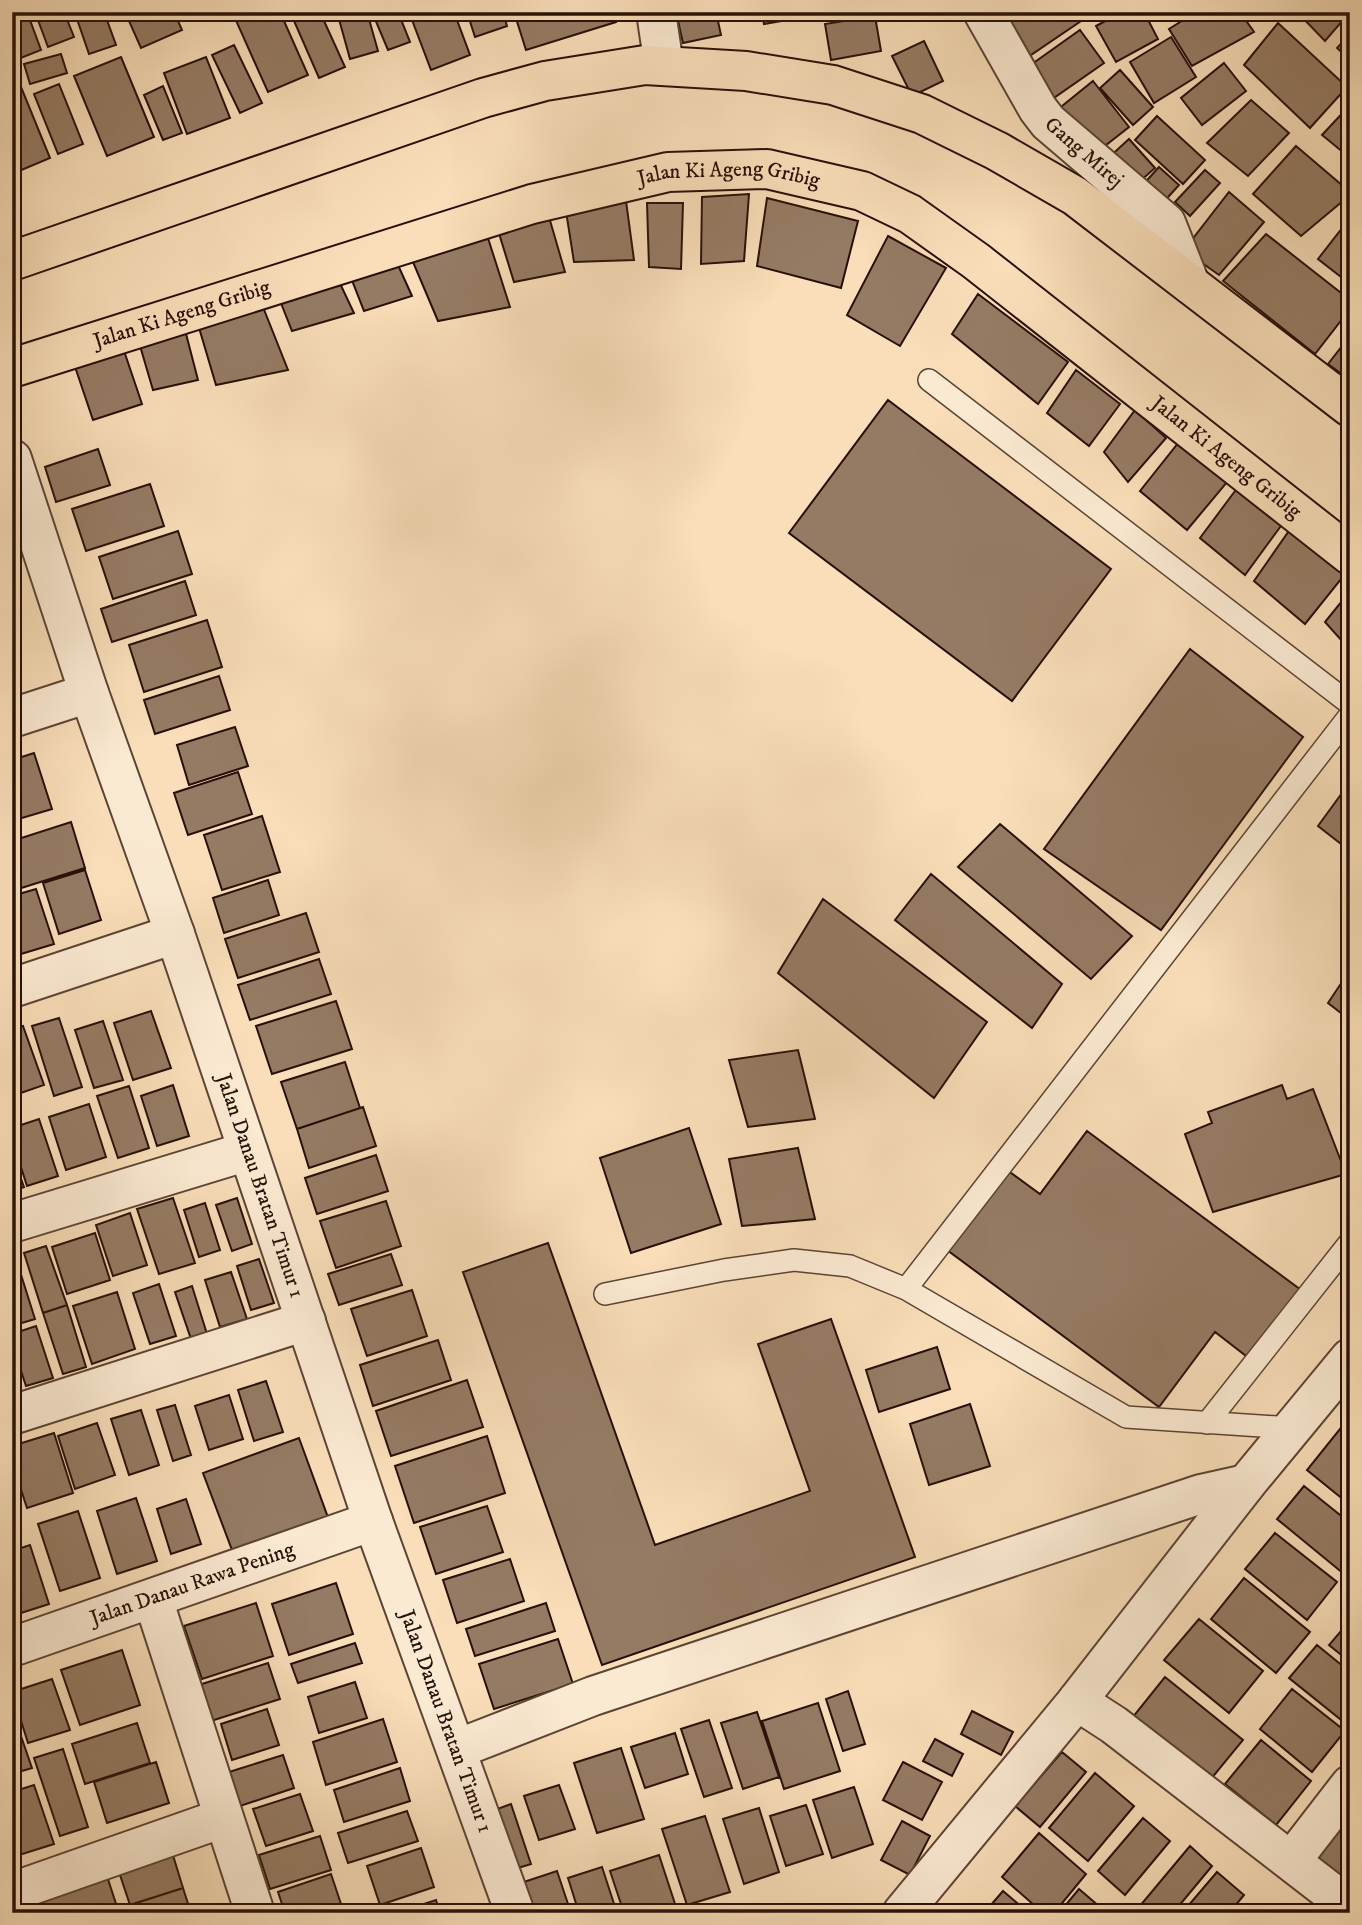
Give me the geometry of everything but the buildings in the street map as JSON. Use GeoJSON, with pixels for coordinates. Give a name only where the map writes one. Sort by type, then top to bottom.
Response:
{"type":"FeatureCollection","features":[{"type":"Feature","properties":{"kind":"main road"},"geometry":{"type":"LineString","coordinates":[[12,261],[483,98],[545,81],[645,65],[746,71],[833,85],[922,114],[997,151],[1075,196],[1350,407]]}},
{"type":"Feature","properties":{"kind":"main road","name":"Jalan Ki Ageng Gribig"},"geometry":{"type":"LineString","coordinates":[[12,369],[533,204],[668,172],[767,169],[862,191],[910,214],[976,261],[1350,555]]}},
{"type":"Feature","properties":{"kind":"street"},"geometry":{"type":"LineString","coordinates":[[656,12],[664,66]]}},
{"type":"Feature","properties":{"kind":"street","name":"Gang Mirej"},"geometry":{"type":"LineString","coordinates":[[983,12],[1048,122],[1166,223],[1189,284]]}},
{"type":"Feature","properties":{"kind":"street","name":"Jalan Danau Bratan Timur 1"},"geometry":{"type":"LineString","coordinates":[[12,459],[89,693],[175,934],[373,1521],[515,1913]]}},
{"type":"Feature","properties":{"kind":"street"},"geometry":{"type":"LineString","coordinates":[[12,718],[89,693]]}},
{"type":"Feature","properties":{"kind":"street"},"geometry":{"type":"LineString","coordinates":[[12,988],[175,934]]}},
{"type":"Feature","properties":{"kind":"street"},"geometry":{"type":"LineString","coordinates":[[12,1223],[248,1151]]}},
{"type":"Feature","properties":{"kind":"street"},"geometry":{"type":"LineString","coordinates":[[12,1415],[306,1321]]}},
{"type":"Feature","properties":{"kind":"street"},"geometry":{"type":"LineString","coordinates":[[902,1913],[1077,1701],[1291,1427],[1350,1358]]}},
{"type":"Feature","properties":{"kind":"street"},"geometry":{"type":"LineString","coordinates":[[457,1749],[606,1692],[1201,1494],[1246,1484]]}},
{"type":"Feature","properties":{"kind":"street","name":"Jalan Danau Rawa Pening"},"geometry":{"type":"LineString","coordinates":[[12,1647],[373,1521]]}},
{"type":"Feature","properties":{"kind":"street"},"geometry":{"type":"LineString","coordinates":[[153,1599],[255,1913]]}},
{"type":"Feature","properties":{"kind":"street"},"geometry":{"type":"LineString","coordinates":[[1077,1701],[1114,1725],[1350,1907]]}},
{"type":"Feature","properties":{"kind":"street"},"geometry":{"type":"LineString","coordinates":[[1292,1860],[1350,1785]]}},
{"type":"Feature","properties":{"kind":"street"},"geometry":{"type":"LineString","coordinates":[[22,1898],[223,1818]]}},
{"type":"Feature","properties":{"kind":"lane"},"geometry":{"type":"LineString","coordinates":[[929,380],[1350,704]]}},
{"type":"Feature","properties":{"kind":"lane"},"geometry":{"type":"LineString","coordinates":[[906,1289],[1350,715]]}},
{"type":"Feature","properties":{"kind":"lane"},"geometry":{"type":"LineString","coordinates":[[1208,1423],[1350,1242]]}},
{"type":"Feature","properties":{"kind":"lane"},"geometry":{"type":"LineString","coordinates":[[605,1294],[724,1270],[794,1260],[850,1266],[906,1289],[1126,1417],[1291,1427]]}}]}
